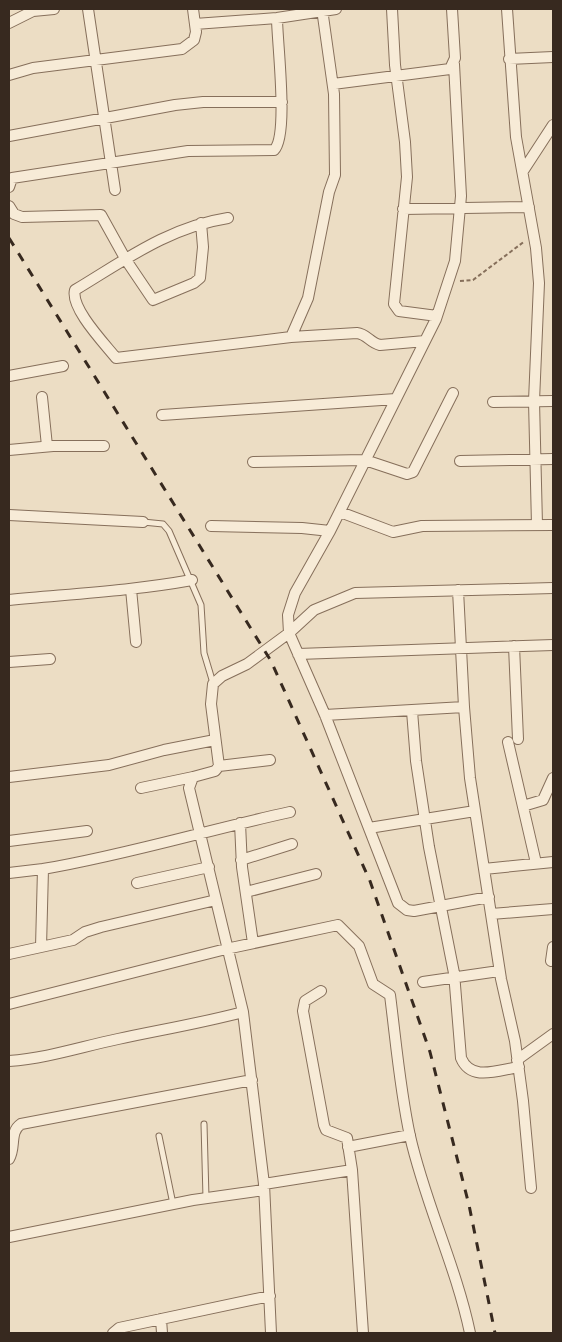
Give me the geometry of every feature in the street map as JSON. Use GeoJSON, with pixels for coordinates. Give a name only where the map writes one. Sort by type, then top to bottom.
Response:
{"type":"FeatureCollection","features":[{"type":"Feature","properties":{"kind":"street"},"geometry":{"type":"LineString","coordinates":[[9,23],[33,11],[54,9]]}},
{"type":"Feature","properties":{"kind":"street"},"geometry":{"type":"LineString","coordinates":[[88,9],[114,190]]}},
{"type":"Feature","properties":{"kind":"street"},"geometry":{"type":"LineString","coordinates":[[9,75],[33,68],[182,49],[194,40],[194,9]]}},
{"type":"Feature","properties":{"kind":"street"},"geometry":{"type":"LineString","coordinates":[[195,24],[277,18],[336,9]]}},
{"type":"Feature","properties":{"kind":"street"},"geometry":{"type":"LineString","coordinates":[[392,9],[396,75],[405,142],[407,177],[394,304],[399,311],[437,316]]}},
{"type":"Feature","properties":{"kind":"street"},"geometry":{"type":"LineString","coordinates":[[452,9],[461,196],[455,261],[437,316],[340,512],[293,598],[288,615],[289,633],[325,715],[402,907],[414,911],[442,904],[488,897]]}},
{"type":"Feature","properties":{"kind":"street"},"geometry":{"type":"LineString","coordinates":[[507,9],[516,137],[534,233],[539,283],[534,401],[537,525]]}},
{"type":"Feature","properties":{"kind":"street"},"geometry":{"type":"LineString","coordinates":[[291,337],[308,298],[329,192],[336,175],[332,84],[322,10]]}},
{"type":"Feature","properties":{"kind":"street"},"geometry":{"type":"LineString","coordinates":[[9,187],[12,178],[188,151],[269,152],[277,146],[280,139],[282,102],[277,18]]}},
{"type":"Feature","properties":{"kind":"street"},"geometry":{"type":"LineString","coordinates":[[510,60],[553,57]]}},
{"type":"Feature","properties":{"kind":"street"},"geometry":{"type":"LineString","coordinates":[[332,84],[450,68],[454,64]]}},
{"type":"Feature","properties":{"kind":"street"},"geometry":{"type":"LineString","coordinates":[[9,136],[203,102],[282,102]]}},
{"type":"Feature","properties":{"kind":"street"},"geometry":{"type":"LineString","coordinates":[[523,172],[553,125]]}},
{"type":"Feature","properties":{"kind":"street"},"geometry":{"type":"LineString","coordinates":[[9,206],[14,214],[22,217],[101,215],[126,260],[153,300],[194,283],[201,274],[203,247],[201,223]]}},
{"type":"Feature","properties":{"kind":"street"},"geometry":{"type":"LineString","coordinates":[[403,209],[460,210],[529,207]]}},
{"type":"Feature","properties":{"kind":"street"},"geometry":{"type":"LineString","coordinates":[[228,218],[201,223],[165,236],[75,290],[74,295],[84,317],[116,358],[291,337],[357,333],[363,334],[374,344],[380,345],[425,341]]}},
{"type":"Feature","properties":{"kind":"street"},"geometry":{"type":"LineString","coordinates":[[9,376],[62,366]]}},
{"type":"Feature","properties":{"kind":"street"},"geometry":{"type":"LineString","coordinates":[[253,462],[365,460],[407,474],[412,472],[453,393]]}},
{"type":"Feature","properties":{"kind":"street"},"geometry":{"type":"LineString","coordinates":[[42,397],[47,446]]}},
{"type":"Feature","properties":{"kind":"street"},"geometry":{"type":"LineString","coordinates":[[162,415],[396,399]]}},
{"type":"Feature","properties":{"kind":"street"},"geometry":{"type":"LineString","coordinates":[[493,402],[553,401]]}},
{"type":"Feature","properties":{"kind":"street"},"geometry":{"type":"LineString","coordinates":[[9,450],[47,446],[104,446]]}},
{"type":"Feature","properties":{"kind":"street"},"geometry":{"type":"LineString","coordinates":[[460,461],[553,459]]}},
{"type":"Feature","properties":{"kind":"street"},"geometry":{"type":"LineString","coordinates":[[340,512],[393,532],[422,526],[553,526]]}},
{"type":"Feature","properties":{"kind":"street"},"geometry":{"type":"LineString","coordinates":[[9,515],[142,522]]}},
{"type":"Feature","properties":{"kind":"street"},"geometry":{"type":"LineString","coordinates":[[211,526],[302,528],[330,531]]}},
{"type":"Feature","properties":{"kind":"street"},"geometry":{"type":"LineString","coordinates":[[9,600],[80,592],[131,589],[192,580]]}},
{"type":"Feature","properties":{"kind":"street"},"geometry":{"type":"LineString","coordinates":[[219,766],[211,704],[213,684],[222,676],[247,664],[289,633],[314,610],[355,593],[553,588]]}},
{"type":"Feature","properties":{"kind":"street"},"geometry":{"type":"LineString","coordinates":[[131,589],[136,642]]}},
{"type":"Feature","properties":{"kind":"street"},"geometry":{"type":"LineString","coordinates":[[458,590],[464,707],[475,811],[500,971],[518,1064],[531,1188]]}},
{"type":"Feature","properties":{"kind":"street"},"geometry":{"type":"LineString","coordinates":[[298,654],[553,645]]}},
{"type":"Feature","properties":{"kind":"street"},"geometry":{"type":"LineString","coordinates":[[514,646],[513,740],[523,806],[536,863]]}},
{"type":"Feature","properties":{"kind":"street"},"geometry":{"type":"LineString","coordinates":[[9,662],[50,659]]}},
{"type":"Feature","properties":{"kind":"street"},"geometry":{"type":"LineString","coordinates":[[325,715],[464,707]]}},
{"type":"Feature","properties":{"kind":"street"},"geometry":{"type":"LineString","coordinates":[[412,711],[416,761],[429,847],[442,904],[454,976],[462,1058],[465,1067],[471,1072],[479,1073],[518,1064],[553,1034]]}},
{"type":"Feature","properties":{"kind":"street"},"geometry":{"type":"LineString","coordinates":[[9,777],[109,765],[164,750],[215,740]]}},
{"type":"Feature","properties":{"kind":"street"},"geometry":{"type":"LineString","coordinates":[[142,788],[215,771],[219,766],[270,760]]}},
{"type":"Feature","properties":{"kind":"street"},"geometry":{"type":"LineString","coordinates":[[193,777],[189,788],[226,949],[232,961],[243,1012],[264,1187],[271,1333]]}},
{"type":"Feature","properties":{"kind":"street"},"geometry":{"type":"LineString","coordinates":[[523,806],[543,800],[553,778]]}},
{"type":"Feature","properties":{"kind":"street"},"geometry":{"type":"LineString","coordinates":[[369,828],[475,811]]}},
{"type":"Feature","properties":{"kind":"street"},"geometry":{"type":"LineString","coordinates":[[9,873],[127,853],[200,832],[290,812]]}},
{"type":"Feature","properties":{"kind":"street"},"geometry":{"type":"LineString","coordinates":[[240,823],[241,860],[253,943]]}},
{"type":"Feature","properties":{"kind":"street"},"geometry":{"type":"LineString","coordinates":[[9,841],[87,831]]}},
{"type":"Feature","properties":{"kind":"street"},"geometry":{"type":"LineString","coordinates":[[241,860],[292,844]]}},
{"type":"Feature","properties":{"kind":"street"},"geometry":{"type":"LineString","coordinates":[[484,869],[553,862]]}},
{"type":"Feature","properties":{"kind":"street"},"geometry":{"type":"LineString","coordinates":[[137,883],[208,867]]}},
{"type":"Feature","properties":{"kind":"street"},"geometry":{"type":"LineString","coordinates":[[41,947],[43,868]]}},
{"type":"Feature","properties":{"kind":"street"},"geometry":{"type":"LineString","coordinates":[[246,892],[316,874]]}},
{"type":"Feature","properties":{"kind":"street"},"geometry":{"type":"LineString","coordinates":[[9,954],[73,940],[85,932],[101,927],[216,900]]}},
{"type":"Feature","properties":{"kind":"street"},"geometry":{"type":"LineString","coordinates":[[491,914],[553,909]]}},
{"type":"Feature","properties":{"kind":"street"},"geometry":{"type":"LineString","coordinates":[[9,1004],[226,949],[338,925],[359,946],[373,984],[390,995],[410,1135],[470,1333]]}},
{"type":"Feature","properties":{"kind":"street"},"geometry":{"type":"LineString","coordinates":[[551,962],[553,947]]}},
{"type":"Feature","properties":{"kind":"street"},"geometry":{"type":"LineString","coordinates":[[423,982],[454,976],[500,971]]}},
{"type":"Feature","properties":{"kind":"street"},"geometry":{"type":"LineString","coordinates":[[321,991],[305,1001],[304,1011],[324,1125],[326,1130],[347,1138],[352,1170],[363,1333]]}},
{"type":"Feature","properties":{"kind":"street"},"geometry":{"type":"LineString","coordinates":[[9,1061],[43,1058],[118,1039],[186,1027],[243,1012]]}},
{"type":"Feature","properties":{"kind":"street"},"geometry":{"type":"LineString","coordinates":[[9,1159],[14,1150],[16,1127],[21,1124],[252,1080]]}},
{"type":"Feature","properties":{"kind":"street"},"geometry":{"type":"LineString","coordinates":[[348,1147],[410,1135]]}},
{"type":"Feature","properties":{"kind":"street"},"geometry":{"type":"LineString","coordinates":[[9,1237],[352,1170]]}},
{"type":"Feature","properties":{"kind":"street"},"geometry":{"type":"LineString","coordinates":[[114,1333],[119,1328],[270,1296]]}},
{"type":"Feature","properties":{"kind":"street"},"geometry":{"type":"LineString","coordinates":[[160,1319],[162,1333]]}},
{"type":"Feature","properties":{"kind":"lane"},"geometry":{"type":"LineString","coordinates":[[142,522],[163,524],[169,531],[192,580],[201,605],[204,653],[213,684]]}},
{"type":"Feature","properties":{"kind":"lane"},"geometry":{"type":"LineString","coordinates":[[204,1124],[206,1198]]}},
{"type":"Feature","properties":{"kind":"lane"},"geometry":{"type":"LineString","coordinates":[[159,1136],[173,1205]]}},
{"type":"Feature","properties":{"kind":"path"},"geometry":{"type":"LineString","coordinates":[[448,282],[473,280],[534,233]]}},
{"type":"Feature","properties":{"kind":"railway"},"geometry":{"type":"LineString","coordinates":[[9,238],[271,661],[370,881],[430,1052],[469,1205],[495,1333]]}}]}
